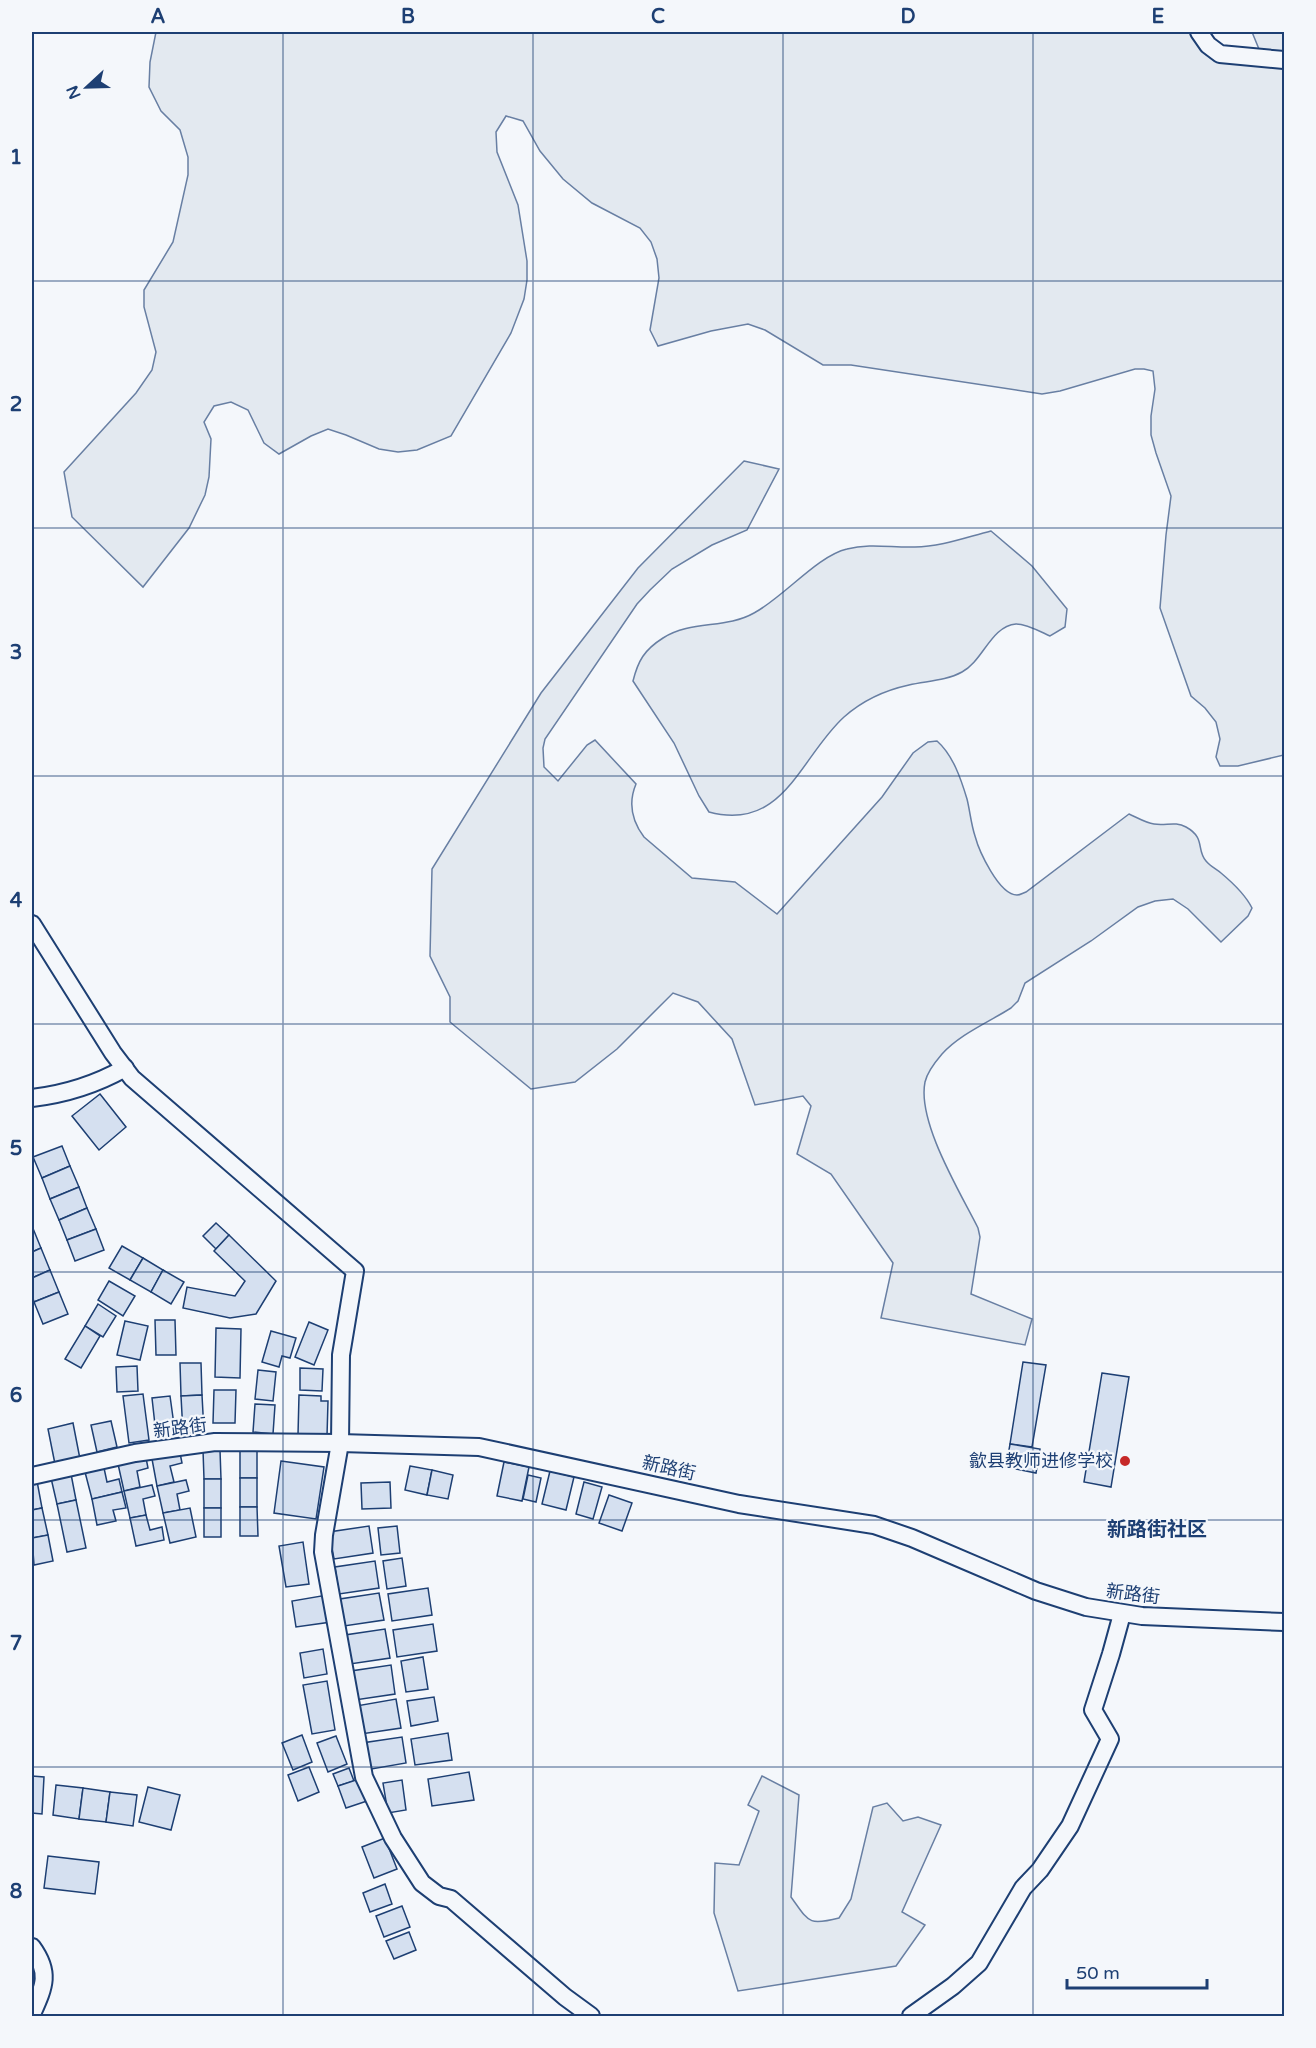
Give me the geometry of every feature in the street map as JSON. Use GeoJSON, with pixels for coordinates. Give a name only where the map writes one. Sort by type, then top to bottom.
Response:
{"type":"FeatureCollection","features":[{"type":"Feature","properties":{"kind":"street"},"geometry":{"type":"LineString","coordinates":[[1199,32],[1208,45],[1220,54],[1284,60]]}},
{"type":"Feature","properties":{"kind":"street"},"geometry":{"type":"LineString","coordinates":[[32,924],[132,1078],[355,1271],[341,1355],[340,1443],[323,1552],[364,1777],[380,1814],[407,1861],[427,1888],[440,1896],[451,1899],[565,1997],[591,2016]]}},
{"type":"Feature","properties":{"kind":"street"},"geometry":{"type":"LineString","coordinates":[[32,1098],[60,1094],[87,1086],[125,1068]]}},
{"type":"Feature","properties":{"kind":"street","name":"新路街"},"geometry":{"type":"LineString","coordinates":[[32,1476],[135,1453],[215,1442],[479,1447],[739,1504],[874,1525],[912,1538],[1045,1594],[1086,1607],[1122,1614],[1284,1622]]}},
{"type":"Feature","properties":{"kind":"street"},"geometry":{"type":"LineString","coordinates":[[911,2016],[953,1986],[979,1963],[1023,1888],[1040,1870],[1070,1826],[1110,1739],[1093,1710],[1122,1614]]}},
{"type":"Feature","properties":{"kind":"street"},"geometry":{"type":"LineString","coordinates":[[32,1947],[43,1970],[44,1989],[32,2014]]}},
{"type":"Feature","properties":{"kind":"shaded area"},"geometry":{"type":"Polygon","coordinates":[[[156,32],[1195,32],[1199,43],[1284,66],[1284,755],[1238,766],[1220,766],[1216,757],[1220,739],[1216,722],[1191,696],[1160,608],[1171,496],[1151,435],[1155,389],[1153,371],[1135,369],[1042,394],[851,365],[823,365],[765,330],[748,324],[711,331],[658,346],[650,330],[659,278],[657,259],[651,242],[640,228],[592,203],[563,179],[540,151],[523,121],[506,116],[496,132],[497,152],[518,205],[527,261],[524,299],[511,333],[451,436],[417,450],[398,452],[379,449],[328,429],[279,454],[264,443],[248,410],[231,402],[214,406],[204,422],[211,439],[209,477],[205,495],[189,528],[143,587],[72,517],[64,472],[136,393],[152,370],[156,352],[144,307],[144,290],[173,242],[188,175],[188,157],[180,130],[161,111],[149,87],[150,62],[156,32]]]}},
{"type":"Feature","properties":{"kind":"shaded area"},"geometry":{"type":"Polygon","coordinates":[[[1252,32],[1284,32],[1284,54],[1261,54],[1252,32]]]}},
{"type":"Feature","properties":{"kind":"shaded area"},"geometry":{"type":"Polygon","coordinates":[[[744,461],[779,469],[747,530],[712,545],[672,569],[637,604],[545,739],[544,767],[558,781],[587,745],[595,740],[636,784],[632,798],[632,812],[644,837],[692,878],[735,882],[777,914],[882,797],[913,753],[928,742],[937,741],[948,753],[959,776],[967,799],[972,827],[985,861],[1003,888],[1010,893],[1017,895],[1026,892],[1129,814],[1151,823],[1178,824],[1192,831],[1196,835],[1206,861],[1238,889],[1252,908],[1248,916],[1221,942],[1188,909],[1173,899],[1155,901],[1138,907],[1091,941],[1025,983],[1018,1001],[1011,1008],[957,1040],[942,1054],[928,1075],[924,1098],[927,1117],[942,1157],[978,1228],[980,1237],[971,1294],[1032,1319],[1025,1345],[881,1318],[893,1263],[831,1174],[797,1154],[811,1106],[803,1096],[755,1105],[732,1039],[698,1002],[673,993],[617,1049],[575,1082],[531,1089],[450,1022],[450,997],[430,956],[432,869],[541,693],[638,568],[744,461]]]}},
{"type":"Feature","properties":{"kind":"shaded area"},"geometry":{"type":"Polygon","coordinates":[[[991,531],[1032,566],[1067,609],[1065,627],[1050,636],[1025,625],[1007,626],[993,637],[976,660],[962,672],[943,679],[892,690],[866,701],[851,711],[829,733],[788,787],[773,801],[756,811],[735,815],[709,812],[674,743],[633,681],[640,662],[651,647],[674,632],[732,621],[754,613],[812,568],[847,549],[873,546],[924,547],[991,531]]]}},
{"type":"Feature","properties":{"kind":"shaded area"},"geometry":{"type":"Polygon","coordinates":[[[762,1776],[799,1795],[791,1897],[810,1920],[821,1922],[839,1918],[851,1899],[873,1807],[887,1803],[903,1821],[918,1817],[941,1825],[902,1912],[925,1925],[896,1966],[738,1991],[714,1913],[715,1863],[739,1865],[759,1811],[748,1805],[762,1776]]]}},
{"type":"Feature","properties":{"kind":"building"},"geometry":{"type":"Polygon","coordinates":[[[100,1094],[126,1127],[99,1150],[72,1116],[100,1094]]]}},
{"type":"Feature","properties":{"kind":"building"},"geometry":{"type":"Polygon","coordinates":[[[62,1146],[70,1166],[42,1178],[33,1157],[62,1146]]]}},
{"type":"Feature","properties":{"kind":"building"},"geometry":{"type":"Polygon","coordinates":[[[70,1166],[79,1187],[50,1199],[42,1178],[70,1166]]]}},
{"type":"Feature","properties":{"kind":"building"},"geometry":{"type":"Polygon","coordinates":[[[79,1187],[87,1208],[59,1220],[50,1199],[79,1187]]]}},
{"type":"Feature","properties":{"kind":"building"},"geometry":{"type":"Polygon","coordinates":[[[87,1208],[96,1229],[67,1240],[59,1220],[87,1208]]]}},
{"type":"Feature","properties":{"kind":"building"},"geometry":{"type":"Polygon","coordinates":[[[216,1223],[229,1235],[216,1249],[203,1236],[216,1223]]]}},
{"type":"Feature","properties":{"kind":"building"},"geometry":{"type":"Polygon","coordinates":[[[32,1226],[41,1248],[32,1252],[32,1226]]]}},
{"type":"Feature","properties":{"kind":"building"},"geometry":{"type":"Polygon","coordinates":[[[96,1229],[104,1250],[75,1261],[67,1240],[96,1229]]]}},
{"type":"Feature","properties":{"kind":"building"},"geometry":{"type":"Polygon","coordinates":[[[229,1235],[276,1281],[256,1314],[230,1318],[183,1308],[187,1287],[235,1296],[245,1281],[214,1251],[229,1235]]]}},
{"type":"Feature","properties":{"kind":"building"},"geometry":{"type":"Polygon","coordinates":[[[122,1246],[143,1258],[130,1280],[109,1268],[122,1246]]]}},
{"type":"Feature","properties":{"kind":"building"},"geometry":{"type":"Polygon","coordinates":[[[41,1248],[50,1270],[32,1278],[32,1252],[41,1248]]]}},
{"type":"Feature","properties":{"kind":"building"},"geometry":{"type":"Polygon","coordinates":[[[143,1258],[163,1270],[151,1292],[130,1280],[143,1258]]]}},
{"type":"Feature","properties":{"kind":"building"},"geometry":{"type":"Polygon","coordinates":[[[50,1270],[59,1292],[34,1302],[32,1278],[50,1270]]]}},
{"type":"Feature","properties":{"kind":"building"},"geometry":{"type":"Polygon","coordinates":[[[163,1270],[184,1282],[171,1304],[151,1292],[163,1270]]]}},
{"type":"Feature","properties":{"kind":"building"},"geometry":{"type":"Polygon","coordinates":[[[109,1281],[135,1296],[123,1316],[98,1300],[109,1281]]]}},
{"type":"Feature","properties":{"kind":"building"},"geometry":{"type":"Polygon","coordinates":[[[59,1292],[68,1314],[43,1324],[34,1302],[59,1292]]]}},
{"type":"Feature","properties":{"kind":"building"},"geometry":{"type":"Polygon","coordinates":[[[98,1304],[116,1316],[103,1337],[85,1326],[98,1304]]]}},
{"type":"Feature","properties":{"kind":"building"},"geometry":{"type":"Polygon","coordinates":[[[155,1320],[175,1320],[176,1355],[156,1355],[155,1320]]]}},
{"type":"Feature","properties":{"kind":"building"},"geometry":{"type":"Polygon","coordinates":[[[125,1321],[148,1326],[140,1360],[117,1355],[125,1321]]]}},
{"type":"Feature","properties":{"kind":"building"},"geometry":{"type":"Polygon","coordinates":[[[309,1322],[328,1330],[314,1365],[295,1357],[309,1322]]]}},
{"type":"Feature","properties":{"kind":"building"},"geometry":{"type":"Polygon","coordinates":[[[85,1326],[100,1336],[81,1368],[65,1359],[85,1326]]]}},
{"type":"Feature","properties":{"kind":"building"},"geometry":{"type":"Polygon","coordinates":[[[216,1328],[241,1329],[240,1378],[215,1377],[216,1328]]]}},
{"type":"Feature","properties":{"kind":"building"},"geometry":{"type":"Polygon","coordinates":[[[271,1331],[296,1338],[290,1358],[282,1356],[279,1367],[262,1362],[271,1331]]]}},
{"type":"Feature","properties":{"kind":"building"},"geometry":{"type":"Polygon","coordinates":[[[1023,1362],[1046,1365],[1032,1447],[1010,1444],[1023,1362]]]}},
{"type":"Feature","properties":{"kind":"building"},"geometry":{"type":"Polygon","coordinates":[[[180,1363],[201,1363],[202,1395],[181,1396],[180,1363]]]}},
{"type":"Feature","properties":{"kind":"building"},"geometry":{"type":"Polygon","coordinates":[[[137,1366],[138,1391],[117,1392],[116,1367],[137,1366]]]}},
{"type":"Feature","properties":{"kind":"building"},"geometry":{"type":"Polygon","coordinates":[[[300,1368],[323,1369],[322,1391],[300,1390],[300,1368]]]}},
{"type":"Feature","properties":{"kind":"building"},"geometry":{"type":"Polygon","coordinates":[[[258,1370],[276,1372],[273,1401],[255,1399],[258,1370]]]}},
{"type":"Feature","properties":{"kind":"building"},"geometry":{"type":"Polygon","coordinates":[[[1102,1373],[1129,1377],[1111,1487],[1084,1482],[1102,1373]]]}},
{"type":"Feature","properties":{"kind":"building"},"geometry":{"type":"Polygon","coordinates":[[[214,1390],[236,1390],[235,1423],[213,1423],[214,1390]]]}},
{"type":"Feature","properties":{"kind":"building"},"geometry":{"type":"Polygon","coordinates":[[[143,1394],[149,1440],[129,1443],[123,1396],[143,1394]]]}},
{"type":"Feature","properties":{"kind":"building"},"geometry":{"type":"Polygon","coordinates":[[[202,1395],[204,1432],[183,1433],[181,1396],[202,1395]]]}},
{"type":"Feature","properties":{"kind":"building"},"geometry":{"type":"Polygon","coordinates":[[[299,1395],[321,1396],[321,1401],[328,1401],[327,1436],[298,1435],[299,1395]]]}},
{"type":"Feature","properties":{"kind":"building"},"geometry":{"type":"Polygon","coordinates":[[[170,1396],[175,1432],[156,1434],[152,1398],[170,1396]]]}},
{"type":"Feature","properties":{"kind":"building"},"geometry":{"type":"Polygon","coordinates":[[[255,1404],[275,1405],[273,1434],[253,1432],[255,1404]]]}},
{"type":"Feature","properties":{"kind":"building"},"geometry":{"type":"Polygon","coordinates":[[[111,1421],[117,1447],[97,1452],[91,1425],[111,1421]]]}},
{"type":"Feature","properties":{"kind":"building"},"geometry":{"type":"Polygon","coordinates":[[[73,1423],[80,1459],[55,1464],[48,1429],[73,1423]]]}},
{"type":"Feature","properties":{"kind":"building"},"geometry":{"type":"Polygon","coordinates":[[[1010,1444],[1040,1449],[1036,1473],[1006,1467],[1010,1444]]]}},
{"type":"Feature","properties":{"kind":"building"},"geometry":{"type":"Polygon","coordinates":[[[240,1449],[257,1449],[257,1478],[240,1478],[240,1449]]]}},
{"type":"Feature","properties":{"kind":"building"},"geometry":{"type":"Polygon","coordinates":[[[203,1450],[220,1450],[221,1479],[204,1479],[203,1450]]]}},
{"type":"Feature","properties":{"kind":"building"},"geometry":{"type":"Polygon","coordinates":[[[180,1453],[182,1463],[170,1466],[174,1482],[157,1486],[152,1459],[180,1453]]]}},
{"type":"Feature","properties":{"kind":"building"},"geometry":{"type":"Polygon","coordinates":[[[146,1458],[148,1468],[137,1471],[140,1487],[124,1491],[118,1464],[146,1458]]]}},
{"type":"Feature","properties":{"kind":"building"},"geometry":{"type":"Polygon","coordinates":[[[281,1461],[324,1467],[316,1519],[274,1513],[281,1461]]]}},
{"type":"Feature","properties":{"kind":"building"},"geometry":{"type":"Polygon","coordinates":[[[504,1462],[529,1467],[522,1501],[497,1496],[504,1462]]]}},
{"type":"Feature","properties":{"kind":"building"},"geometry":{"type":"Polygon","coordinates":[[[410,1466],[432,1470],[427,1495],[405,1490],[410,1466]]]}},
{"type":"Feature","properties":{"kind":"building"},"geometry":{"type":"Polygon","coordinates":[[[104,1468],[107,1482],[119,1479],[122,1492],[92,1499],[85,1472],[104,1468]]]}},
{"type":"Feature","properties":{"kind":"building"},"geometry":{"type":"Polygon","coordinates":[[[432,1470],[453,1475],[448,1499],[427,1495],[432,1470]]]}},
{"type":"Feature","properties":{"kind":"building"},"geometry":{"type":"Polygon","coordinates":[[[550,1471],[574,1477],[566,1510],[542,1504],[550,1471]]]}},
{"type":"Feature","properties":{"kind":"building"},"geometry":{"type":"Polygon","coordinates":[[[71,1474],[76,1500],[57,1504],[51,1478],[71,1474]]]}},
{"type":"Feature","properties":{"kind":"building"},"geometry":{"type":"Polygon","coordinates":[[[528,1475],[541,1478],[536,1502],[523,1499],[528,1475]]]}},
{"type":"Feature","properties":{"kind":"building"},"geometry":{"type":"Polygon","coordinates":[[[240,1478],[257,1478],[257,1507],[240,1507],[240,1478]]]}},
{"type":"Feature","properties":{"kind":"building"},"geometry":{"type":"Polygon","coordinates":[[[204,1479],[221,1479],[221,1508],[204,1508],[204,1479]]]}},
{"type":"Feature","properties":{"kind":"building"},"geometry":{"type":"Polygon","coordinates":[[[186,1480],[189,1491],[177,1494],[180,1510],[163,1513],[157,1486],[186,1480]]]}},
{"type":"Feature","properties":{"kind":"building"},"geometry":{"type":"Polygon","coordinates":[[[37,1481],[42,1508],[32,1510],[32,1482],[37,1481]]]}},
{"type":"Feature","properties":{"kind":"building"},"geometry":{"type":"Polygon","coordinates":[[[390,1482],[391,1508],[362,1509],[361,1483],[390,1482]]]}},
{"type":"Feature","properties":{"kind":"building"},"geometry":{"type":"Polygon","coordinates":[[[584,1482],[602,1487],[593,1519],[576,1514],[584,1482]]]}},
{"type":"Feature","properties":{"kind":"building"},"geometry":{"type":"Polygon","coordinates":[[[152,1485],[155,1496],[143,1499],[146,1515],[130,1518],[124,1491],[152,1485]]]}},
{"type":"Feature","properties":{"kind":"building"},"geometry":{"type":"Polygon","coordinates":[[[122,1492],[126,1508],[113,1510],[116,1521],[97,1525],[92,1499],[122,1492]]]}},
{"type":"Feature","properties":{"kind":"building"},"geometry":{"type":"Polygon","coordinates":[[[609,1495],[632,1503],[622,1531],[599,1523],[609,1495]]]}},
{"type":"Feature","properties":{"kind":"building"},"geometry":{"type":"Polygon","coordinates":[[[76,1500],[86,1548],[67,1552],[57,1504],[76,1500]]]}},
{"type":"Feature","properties":{"kind":"building"},"geometry":{"type":"Polygon","coordinates":[[[240,1507],[257,1507],[258,1536],[240,1536],[240,1507]]]}},
{"type":"Feature","properties":{"kind":"building"},"geometry":{"type":"Polygon","coordinates":[[[42,1508],[48,1535],[32,1538],[32,1510],[42,1508]]]}},
{"type":"Feature","properties":{"kind":"building"},"geometry":{"type":"Polygon","coordinates":[[[190,1508],[196,1537],[170,1543],[163,1513],[190,1508]]]}},
{"type":"Feature","properties":{"kind":"building"},"geometry":{"type":"Polygon","coordinates":[[[204,1508],[221,1508],[221,1537],[204,1537],[204,1508]]]}},
{"type":"Feature","properties":{"kind":"building"},"geometry":{"type":"Polygon","coordinates":[[[146,1515],[150,1530],[162,1527],[164,1540],[136,1546],[130,1518],[146,1515]]]}},
{"type":"Feature","properties":{"kind":"building"},"geometry":{"type":"Polygon","coordinates":[[[369,1526],[373,1553],[334,1559],[329,1532],[369,1526]]]}},
{"type":"Feature","properties":{"kind":"building"},"geometry":{"type":"Polygon","coordinates":[[[397,1526],[400,1553],[381,1555],[378,1528],[397,1526]]]}},
{"type":"Feature","properties":{"kind":"building"},"geometry":{"type":"Polygon","coordinates":[[[48,1535],[53,1561],[34,1565],[32,1538],[48,1535]]]}},
{"type":"Feature","properties":{"kind":"building"},"geometry":{"type":"Polygon","coordinates":[[[303,1542],[309,1584],[286,1587],[279,1546],[303,1542]]]}},
{"type":"Feature","properties":{"kind":"building"},"geometry":{"type":"Polygon","coordinates":[[[402,1558],[406,1586],[387,1589],[383,1561],[402,1558]]]}},
{"type":"Feature","properties":{"kind":"building"},"geometry":{"type":"Polygon","coordinates":[[[375,1561],[379,1588],[339,1594],[335,1567],[375,1561]]]}},
{"type":"Feature","properties":{"kind":"building"},"geometry":{"type":"Polygon","coordinates":[[[428,1588],[432,1615],[392,1621],[388,1594],[428,1588]]]}},
{"type":"Feature","properties":{"kind":"building"},"geometry":{"type":"Polygon","coordinates":[[[379,1593],[384,1620],[344,1626],[340,1599],[379,1593]]]}},
{"type":"Feature","properties":{"kind":"building"},"geometry":{"type":"Polygon","coordinates":[[[327,1595],[331,1622],[296,1627],[292,1601],[327,1595]]]}},
{"type":"Feature","properties":{"kind":"building"},"geometry":{"type":"Polygon","coordinates":[[[433,1624],[437,1651],[397,1657],[393,1630],[433,1624]]]}},
{"type":"Feature","properties":{"kind":"building"},"geometry":{"type":"Polygon","coordinates":[[[385,1629],[390,1658],[350,1664],[345,1635],[385,1629]]]}},
{"type":"Feature","properties":{"kind":"building"},"geometry":{"type":"Polygon","coordinates":[[[323,1649],[327,1674],[304,1678],[300,1653],[323,1649]]]}},
{"type":"Feature","properties":{"kind":"building"},"geometry":{"type":"Polygon","coordinates":[[[423,1657],[428,1689],[406,1692],[401,1661],[423,1657]]]}},
{"type":"Feature","properties":{"kind":"building"},"geometry":{"type":"Polygon","coordinates":[[[391,1665],[395,1694],[355,1700],[351,1671],[391,1665]]]}},
{"type":"Feature","properties":{"kind":"building"},"geometry":{"type":"Polygon","coordinates":[[[327,1681],[335,1730],[312,1734],[303,1685],[327,1681]]]}},
{"type":"Feature","properties":{"kind":"building"},"geometry":{"type":"Polygon","coordinates":[[[434,1697],[438,1721],[411,1726],[407,1701],[434,1697]]]}},
{"type":"Feature","properties":{"kind":"building"},"geometry":{"type":"Polygon","coordinates":[[[396,1699],[401,1728],[361,1734],[356,1706],[396,1699]]]}},
{"type":"Feature","properties":{"kind":"building"},"geometry":{"type":"Polygon","coordinates":[[[448,1733],[452,1760],[415,1765],[411,1739],[448,1733]]]}},
{"type":"Feature","properties":{"kind":"building"},"geometry":{"type":"Polygon","coordinates":[[[302,1735],[312,1762],[293,1770],[282,1743],[302,1735]]]}},
{"type":"Feature","properties":{"kind":"building"},"geometry":{"type":"Polygon","coordinates":[[[336,1736],[347,1764],[328,1772],[317,1743],[336,1736]]]}},
{"type":"Feature","properties":{"kind":"building"},"geometry":{"type":"Polygon","coordinates":[[[402,1737],[406,1763],[366,1770],[362,1743],[402,1737]]]}},
{"type":"Feature","properties":{"kind":"building"},"geometry":{"type":"Polygon","coordinates":[[[309,1767],[319,1792],[298,1801],[288,1775],[309,1767]]]}},
{"type":"Feature","properties":{"kind":"building"},"geometry":{"type":"Polygon","coordinates":[[[349,1768],[354,1781],[338,1786],[333,1774],[349,1768]]]}},
{"type":"Feature","properties":{"kind":"building"},"geometry":{"type":"Polygon","coordinates":[[[469,1772],[474,1800],[432,1806],[428,1779],[469,1772]]]}},
{"type":"Feature","properties":{"kind":"building"},"geometry":{"type":"Polygon","coordinates":[[[32,1776],[44,1777],[42,1814],[32,1813],[32,1776]]]}},
{"type":"Feature","properties":{"kind":"building"},"geometry":{"type":"Polygon","coordinates":[[[359,1779],[367,1801],[346,1808],[338,1786],[359,1779]]]}},
{"type":"Feature","properties":{"kind":"building"},"geometry":{"type":"Polygon","coordinates":[[[402,1780],[406,1810],[388,1813],[383,1783],[402,1780]]]}},
{"type":"Feature","properties":{"kind":"building"},"geometry":{"type":"Polygon","coordinates":[[[56,1785],[83,1788],[79,1819],[53,1815],[56,1785]]]}},
{"type":"Feature","properties":{"kind":"building"},"geometry":{"type":"Polygon","coordinates":[[[148,1787],[180,1795],[171,1830],[139,1822],[148,1787]]]}},
{"type":"Feature","properties":{"kind":"building"},"geometry":{"type":"Polygon","coordinates":[[[83,1788],[110,1792],[106,1822],[79,1819],[83,1788]]]}},
{"type":"Feature","properties":{"kind":"building"},"geometry":{"type":"Polygon","coordinates":[[[110,1792],[137,1795],[133,1826],[106,1822],[110,1792]]]}},
{"type":"Feature","properties":{"kind":"building"},"geometry":{"type":"Polygon","coordinates":[[[385,1838],[397,1869],[374,1878],[362,1847],[385,1838]]]}},
{"type":"Feature","properties":{"kind":"building"},"geometry":{"type":"Polygon","coordinates":[[[48,1856],[99,1862],[95,1894],[44,1888],[48,1856]]]}},
{"type":"Feature","properties":{"kind":"building"},"geometry":{"type":"Polygon","coordinates":[[[385,1884],[392,1904],[370,1912],[363,1893],[385,1884]]]}},
{"type":"Feature","properties":{"kind":"building"},"geometry":{"type":"Polygon","coordinates":[[[402,1906],[410,1927],[384,1937],[376,1916],[402,1906]]]}},
{"type":"Feature","properties":{"kind":"building"},"geometry":{"type":"Polygon","coordinates":[[[409,1932],[416,1950],[394,1959],[386,1941],[409,1932]]]}},
{"type":"Feature","properties":{"kind":"place","name":"歙县教师进修学校"},"geometry":{"type":"Point","coordinates":[1125,1461]}},
{"type":"Feature","properties":{"kind":"district","name":"新路街社区"},"geometry":{"type":"Point","coordinates":[1157,1530]}}]}
